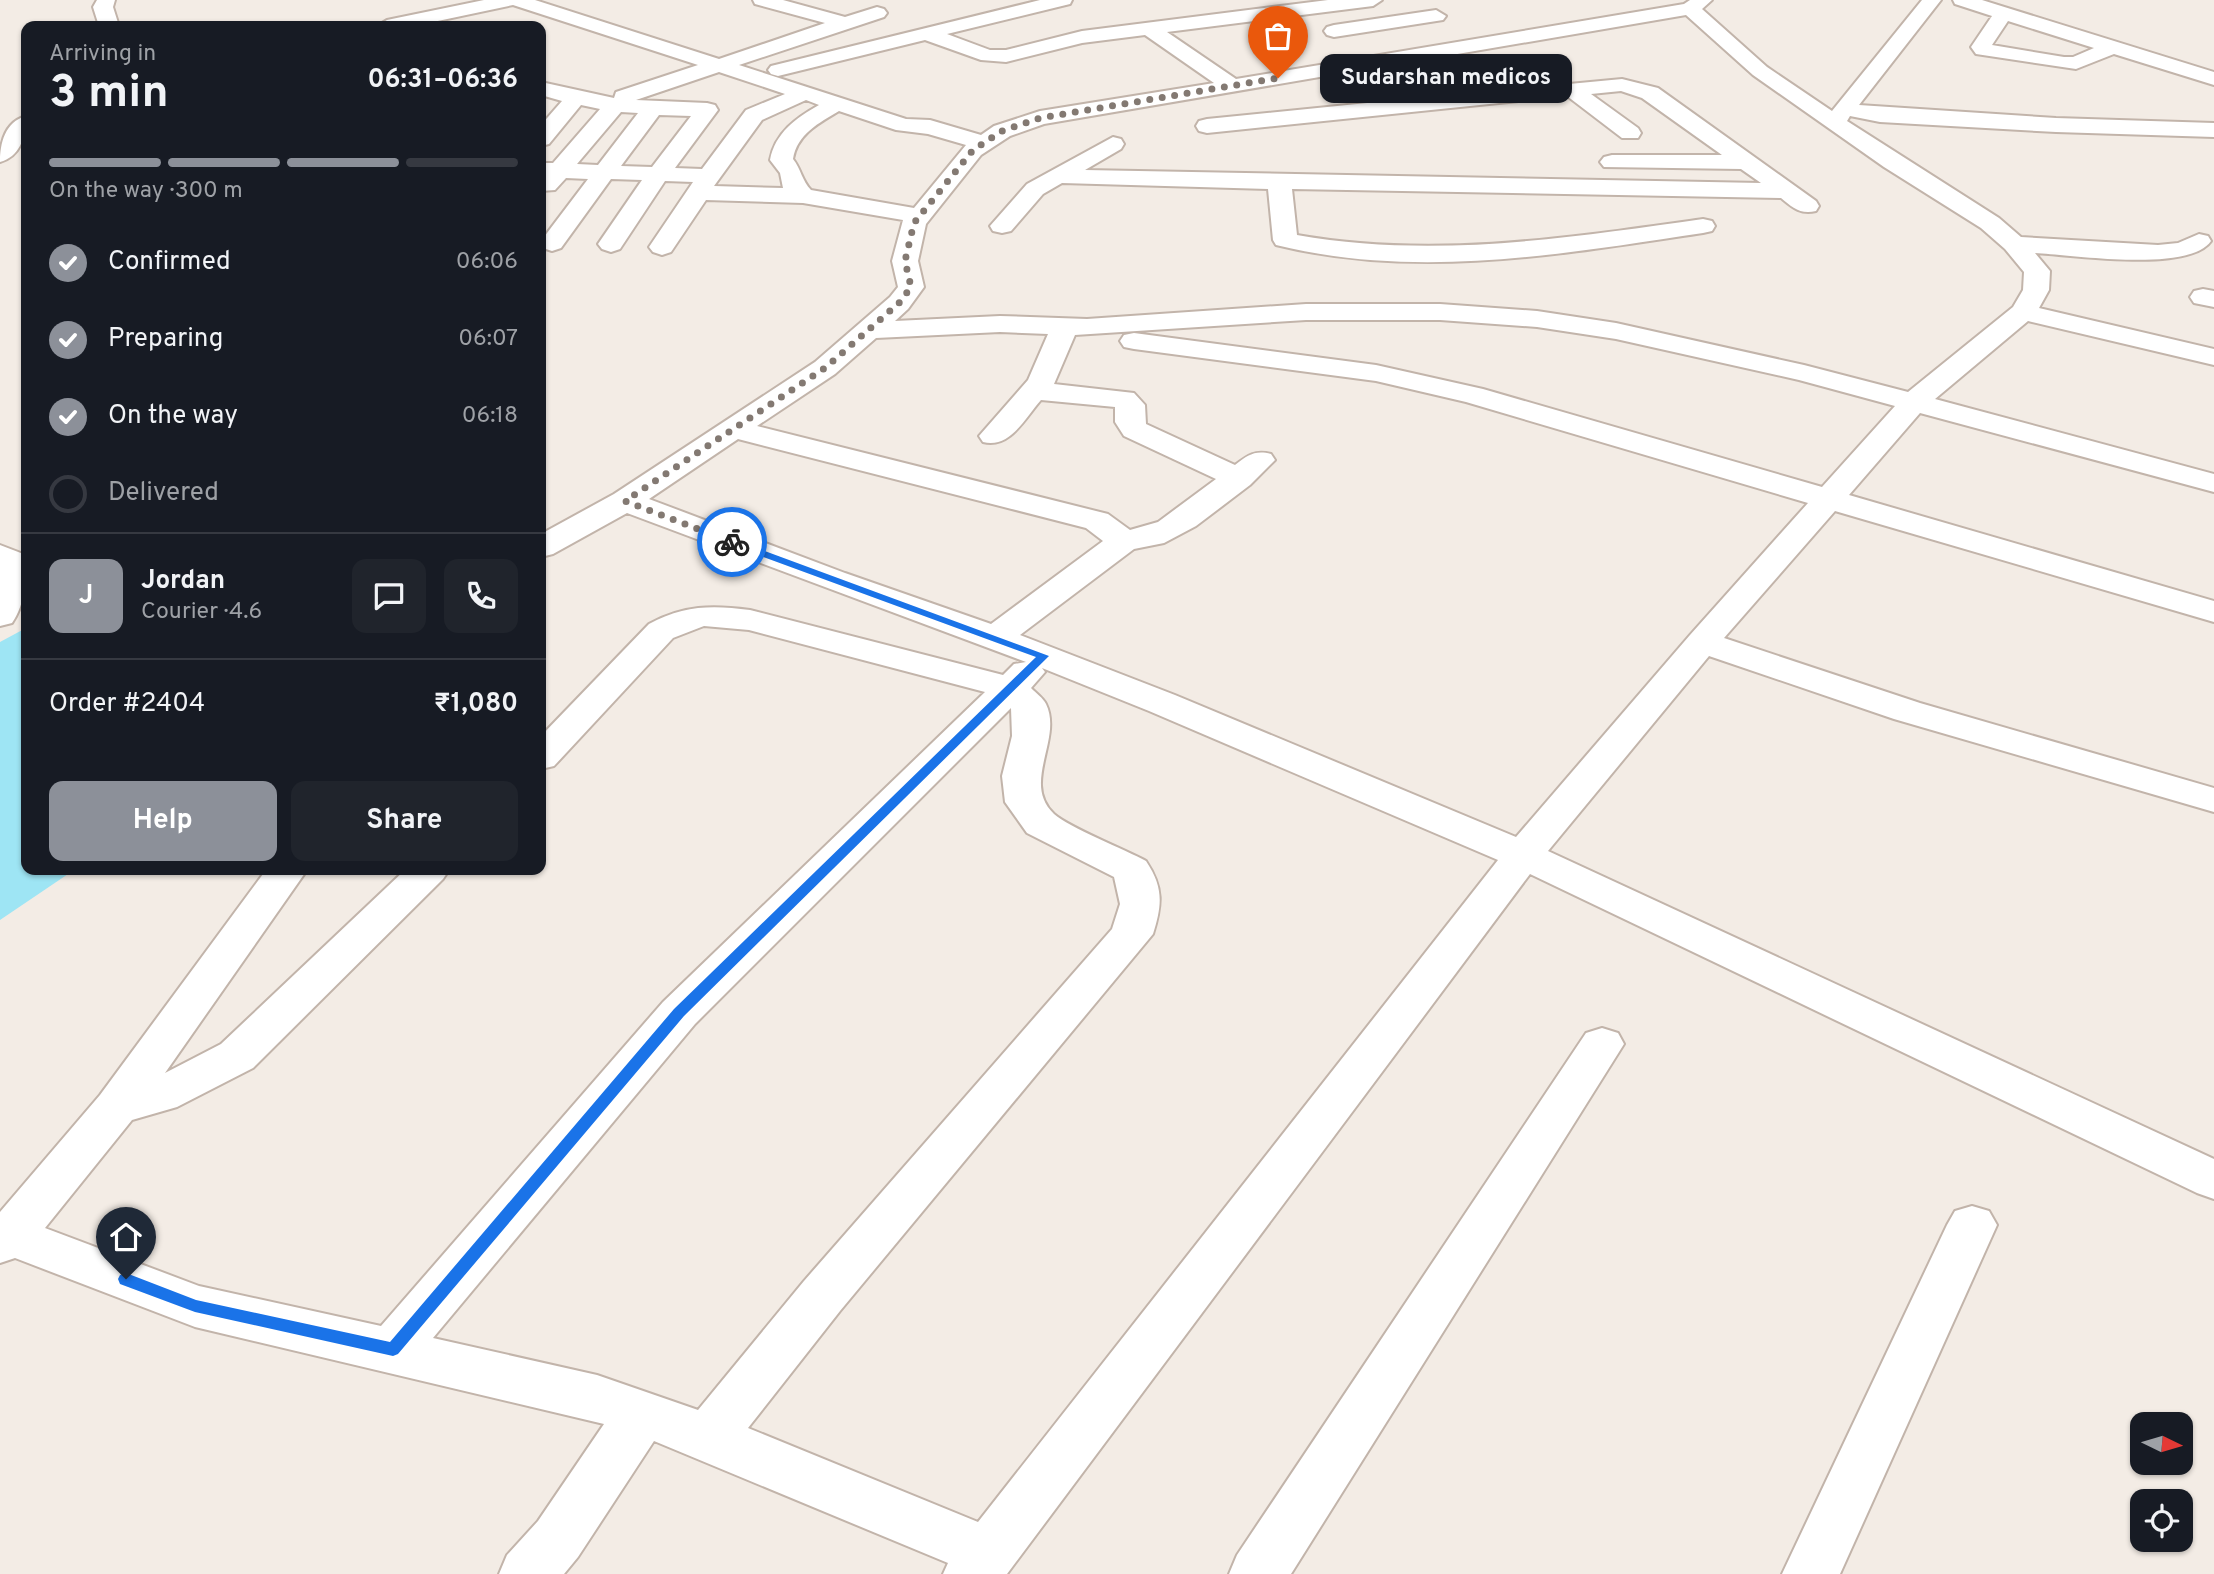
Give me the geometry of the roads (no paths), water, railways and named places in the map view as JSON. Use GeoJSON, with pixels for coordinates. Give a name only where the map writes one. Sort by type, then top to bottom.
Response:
{"type":"FeatureCollection","features":[{"type":"Feature","properties":{"kind":"street"},"geometry":{"type":"LineString","coordinates":[[107,0],[103,7],[107,21]]}},
{"type":"Feature","properties":{"kind":"street"},"geometry":{"type":"LineString","coordinates":[[410,21],[509,0],[904,125],[930,127],[984,143]]}},
{"type":"Feature","properties":{"kind":"street"},"geometry":{"type":"LineString","coordinates":[[552,0],[926,117],[930,127]]}},
{"type":"Feature","properties":{"kind":"street"},"geometry":{"type":"LineString","coordinates":[[762,0],[845,23]]}},
{"type":"Feature","properties":{"kind":"street"},"geometry":{"type":"LineString","coordinates":[[1002,0],[1082,37]]}},
{"type":"Feature","properties":{"kind":"street"},"geometry":{"type":"LineString","coordinates":[[776,71],[1063,0]]}},
{"type":"Feature","properties":{"kind":"street"},"geometry":{"type":"LineString","coordinates":[[926,33],[988,56],[1006,57],[1082,37],[1149,29],[1284,5],[1373,0]]}},
{"type":"Feature","properties":{"kind":"street"},"geometry":{"type":"LineString","coordinates":[[1839,116],[1932,0]]}},
{"type":"Feature","properties":{"kind":"street"},"geometry":{"type":"LineString","coordinates":[[1973,1],[2214,66]]}},
{"type":"Feature","properties":{"kind":"street"},"geometry":{"type":"LineString","coordinates":[[283,875],[116,1107],[5,1239],[195,1306],[393,1349],[597,1398],[709,1437],[980,1563],[1523,855],[1702,642],[1915,401],[2023,312],[2036,290],[2037,271],[2014,244],[1990,223],[1839,116],[1760,71],[1696,4],[1040,118],[1002,131],[973,150],[914,223],[905,261],[911,287],[899,303],[825,368],[625,501],[546,544]]}},
{"type":"Feature","properties":{"kind":"street"},"geometry":{"type":"LineString","coordinates":[[1284,5],[1320,33],[1374,62]]}},
{"type":"Feature","properties":{"kind":"street"},"geometry":{"type":"LineString","coordinates":[[2002,7],[1981,47],[1983,50],[2076,63],[2114,47]]}},
{"type":"Feature","properties":{"kind":"street"},"geometry":{"type":"LineString","coordinates":[[2002,7],[2214,79]]}},
{"type":"Feature","properties":{"kind":"street"},"geometry":{"type":"LineString","coordinates":[[550,171],[611,104],[877,12]]}},
{"type":"Feature","properties":{"kind":"street"},"geometry":{"type":"LineString","coordinates":[[1320,33],[1436,16]]}},
{"type":"Feature","properties":{"kind":"street"},"geometry":{"type":"LineString","coordinates":[[1149,29],[1231,85]]}},
{"type":"Feature","properties":{"kind":"street"},"geometry":{"type":"LineString","coordinates":[[1154,55],[1207,48]]}},
{"type":"Feature","properties":{"kind":"street"},"geometry":{"type":"LineString","coordinates":[[1347,66],[1395,107]]}},
{"type":"Feature","properties":{"kind":"street"},"geometry":{"type":"LineString","coordinates":[[1207,126],[1622,85],[1650,93],[1807,206]]}},
{"type":"Feature","properties":{"kind":"street"},"geometry":{"type":"LineString","coordinates":[[1570,89],[1630,133]]}},
{"type":"Feature","properties":{"kind":"street"},"geometry":{"type":"LineString","coordinates":[[546,90],[575,99],[611,104],[759,112]]}},
{"type":"Feature","properties":{"kind":"street"},"geometry":{"type":"LineString","coordinates":[[662,247],[754,115],[802,94]]}},
{"type":"Feature","properties":{"kind":"street"},"geometry":{"type":"LineString","coordinates":[[546,133],[575,99]]}},
{"type":"Feature","properties":{"kind":"street"},"geometry":{"type":"LineString","coordinates":[[1435,103],[1447,108],[1480,111],[1600,111]]}},
{"type":"Feature","properties":{"kind":"street"},"geometry":{"type":"LineString","coordinates":[[803,196],[793,185],[791,172],[782,160],[782,150],[803,123],[836,104]]}},
{"type":"Feature","properties":{"kind":"street"},"geometry":{"type":"LineString","coordinates":[[552,243],[652,108]]}},
{"type":"Feature","properties":{"kind":"street"},"geometry":{"type":"LineString","coordinates":[[611,244],[707,110]]}},
{"type":"Feature","properties":{"kind":"street"},"geometry":{"type":"LineString","coordinates":[[1839,116],[1880,115],[2214,130]]}},
{"type":"Feature","properties":{"kind":"street"},"geometry":{"type":"LineString","coordinates":[[0,155],[21,129]]}},
{"type":"Feature","properties":{"kind":"street"},"geometry":{"type":"LineString","coordinates":[[1002,226],[1035,189],[1113,144]]}},
{"type":"Feature","properties":{"kind":"street"},"geometry":{"type":"LineString","coordinates":[[1591,162],[1743,162]]}},
{"type":"Feature","properties":{"kind":"street"},"geometry":{"type":"LineString","coordinates":[[550,171],[659,174],[704,184],[803,196],[920,216]]}},
{"type":"Feature","properties":{"kind":"street"},"geometry":{"type":"LineString","coordinates":[[1059,176],[1783,191]]}},
{"type":"Feature","properties":{"kind":"street"},"geometry":{"type":"LineString","coordinates":[[1279,182],[1285,240],[1325,248],[1439,255],[1495,252],[1703,226]]}},
{"type":"Feature","properties":{"kind":"street"},"geometry":{"type":"LineString","coordinates":[[2014,244],[2158,253],[2185,250],[2199,240]]}},
{"type":"Feature","properties":{"kind":"street"},"geometry":{"type":"LineString","coordinates":[[911,287],[1000,324]]}},
{"type":"Feature","properties":{"kind":"street"},"geometry":{"type":"LineString","coordinates":[[868,330],[1000,324],[1087,327],[1306,312],[1440,312],[1536,319],[1669,342],[1915,401],[2214,483]]}},
{"type":"Feature","properties":{"kind":"street"},"geometry":{"type":"LineString","coordinates":[[2023,312],[2214,357]]}},
{"type":"Feature","properties":{"kind":"street"},"geometry":{"type":"LineString","coordinates":[[994,436],[1041,383],[1057,328]]}},
{"type":"Feature","properties":{"kind":"street"},"geometry":{"type":"LineString","coordinates":[[1057,328],[1098,337],[1388,376],[1473,395],[2214,612]]}},
{"type":"Feature","properties":{"kind":"street"},"geometry":{"type":"LineString","coordinates":[[995,637],[1124,541],[1153,536],[1169,529],[1250,469],[1134,430],[1130,422],[1130,405],[1124,399],[1034,391]]}},
{"type":"Feature","properties":{"kind":"street"},"geometry":{"type":"LineString","coordinates":[[733,429],[1097,521],[1124,541]]}},
{"type":"Feature","properties":{"kind":"street"},"geometry":{"type":"LineString","coordinates":[[625,501],[833,580],[995,637],[1162,703],[1523,855],[2214,1180]]}},
{"type":"Feature","properties":{"kind":"street"},"geometry":{"type":"LineString","coordinates":[[0,555],[16,563],[0,618],[21,618]]}},
{"type":"Feature","properties":{"kind":"street"},"geometry":{"type":"LineString","coordinates":[[546,753],[662,631],[683,618],[713,615],[750,620],[1011,688],[1029,706],[1031,736],[1021,776],[1024,802],[1041,824],[1132,870],[1140,904],[1132,934],[822,1296],[709,1437]]}},
{"type":"Feature","properties":{"kind":"street"},"geometry":{"type":"LineString","coordinates":[[1702,642],[1907,711],[2214,800]]}},
{"type":"Feature","properties":{"kind":"street"},"geometry":{"type":"LineString","coordinates":[[393,1349],[679,1013],[1043,656]]}},
{"type":"Feature","properties":{"kind":"street"},"geometry":{"type":"LineString","coordinates":[[116,1107],[161,1095],[237,1056],[424,875]]}},
{"type":"Feature","properties":{"kind":"street"},"geometry":{"type":"LineString","coordinates":[[1258,1574],[1602,1044]]}},
{"type":"Feature","properties":{"kind":"street"},"geometry":{"type":"LineString","coordinates":[[1811,1574],[1972,1225]]}},
{"type":"Feature","properties":{"kind":"street"},"geometry":{"type":"LineString","coordinates":[[528,1574],[558,1539],[642,1413]]}},
{"type":"Feature","properties":{"kind":"water"},"geometry":{"type":"Polygon","coordinates":[[[21,631],[21,875],[67,875],[0,920],[0,642],[21,631]]]}},
{"type":"Feature","properties":{"kind":"place","name":"Sudarshan medicos"},"geometry":{"type":"Point","coordinates":[1278,78]}}]}
